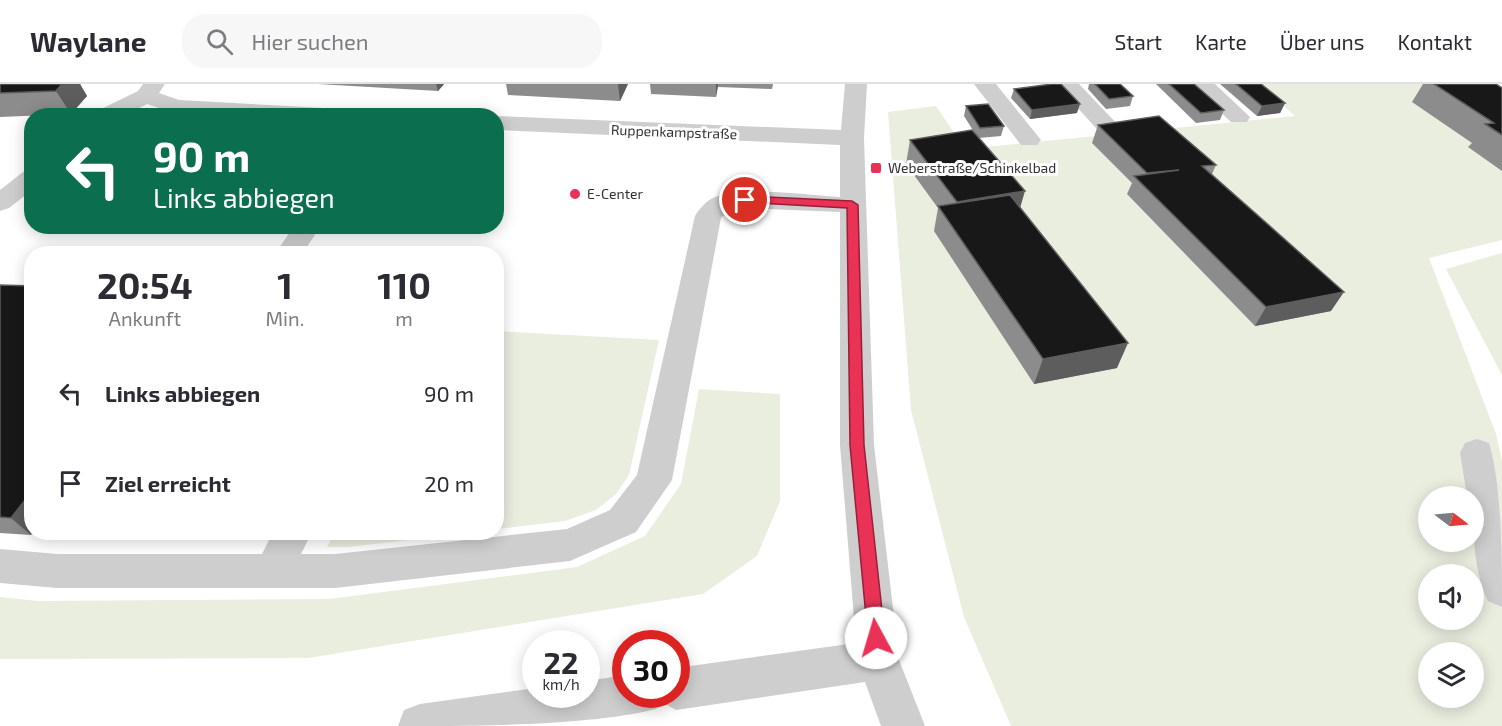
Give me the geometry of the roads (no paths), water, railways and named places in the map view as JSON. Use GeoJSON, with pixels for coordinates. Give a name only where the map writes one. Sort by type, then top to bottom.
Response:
{"type":"FeatureCollection","features":[{"type":"Feature","properties":{"kind":"street"},"geometry":{"type":"LineString","coordinates":[[856,84],[852,138],[852,205],[857,445],[879,660],[903,726]]}},
{"type":"Feature","properties":{"kind":"street"},"geometry":{"type":"LineString","coordinates":[[985,84],[1029,140]]}},
{"type":"Feature","properties":{"kind":"street"},"geometry":{"type":"LineString","coordinates":[[1067,84],[1113,133]]}},
{"type":"Feature","properties":{"kind":"street"},"geometry":{"type":"LineString","coordinates":[[1202,84],[1239,117]]}},
{"type":"Feature","properties":{"kind":"street"},"geometry":{"type":"LineString","coordinates":[[119,108],[150,90],[176,107],[194,108]]}},
{"type":"Feature","properties":{"kind":"street","name":"Ruppenkampstraße"},"geometry":{"type":"LineString","coordinates":[[504,123],[852,138]]}},
{"type":"Feature","properties":{"kind":"street"},"geometry":{"type":"LineString","coordinates":[[0,203],[24,184]]}},
{"type":"Feature","properties":{"kind":"street"},"geometry":{"type":"LineString","coordinates":[[0,566],[57,571],[335,571],[570,545],[623,521],[654,480],[708,216],[722,203],[745,200],[852,205]]}},
{"type":"Feature","properties":{"kind":"street"},"geometry":{"type":"LineString","coordinates":[[1477,453],[1502,588]]}},
{"type":"Feature","properties":{"kind":"street"},"geometry":{"type":"LineString","coordinates":[[273,571],[289,540]]}},
{"type":"Feature","properties":{"kind":"street"},"geometry":{"type":"LineString","coordinates":[[690,687],[879,660]]}},
{"type":"Feature","properties":{"kind":"street"},"geometry":{"type":"LineString","coordinates":[[420,726],[612,698]]}},
{"type":"Feature","properties":{"kind":"place","name":"Weberstraße/Schinkelbad"},"geometry":{"type":"Point","coordinates":[876,168]}},
{"type":"Feature","properties":{"kind":"place","name":"E-Center"},"geometry":{"type":"Point","coordinates":[575,194]}}]}
